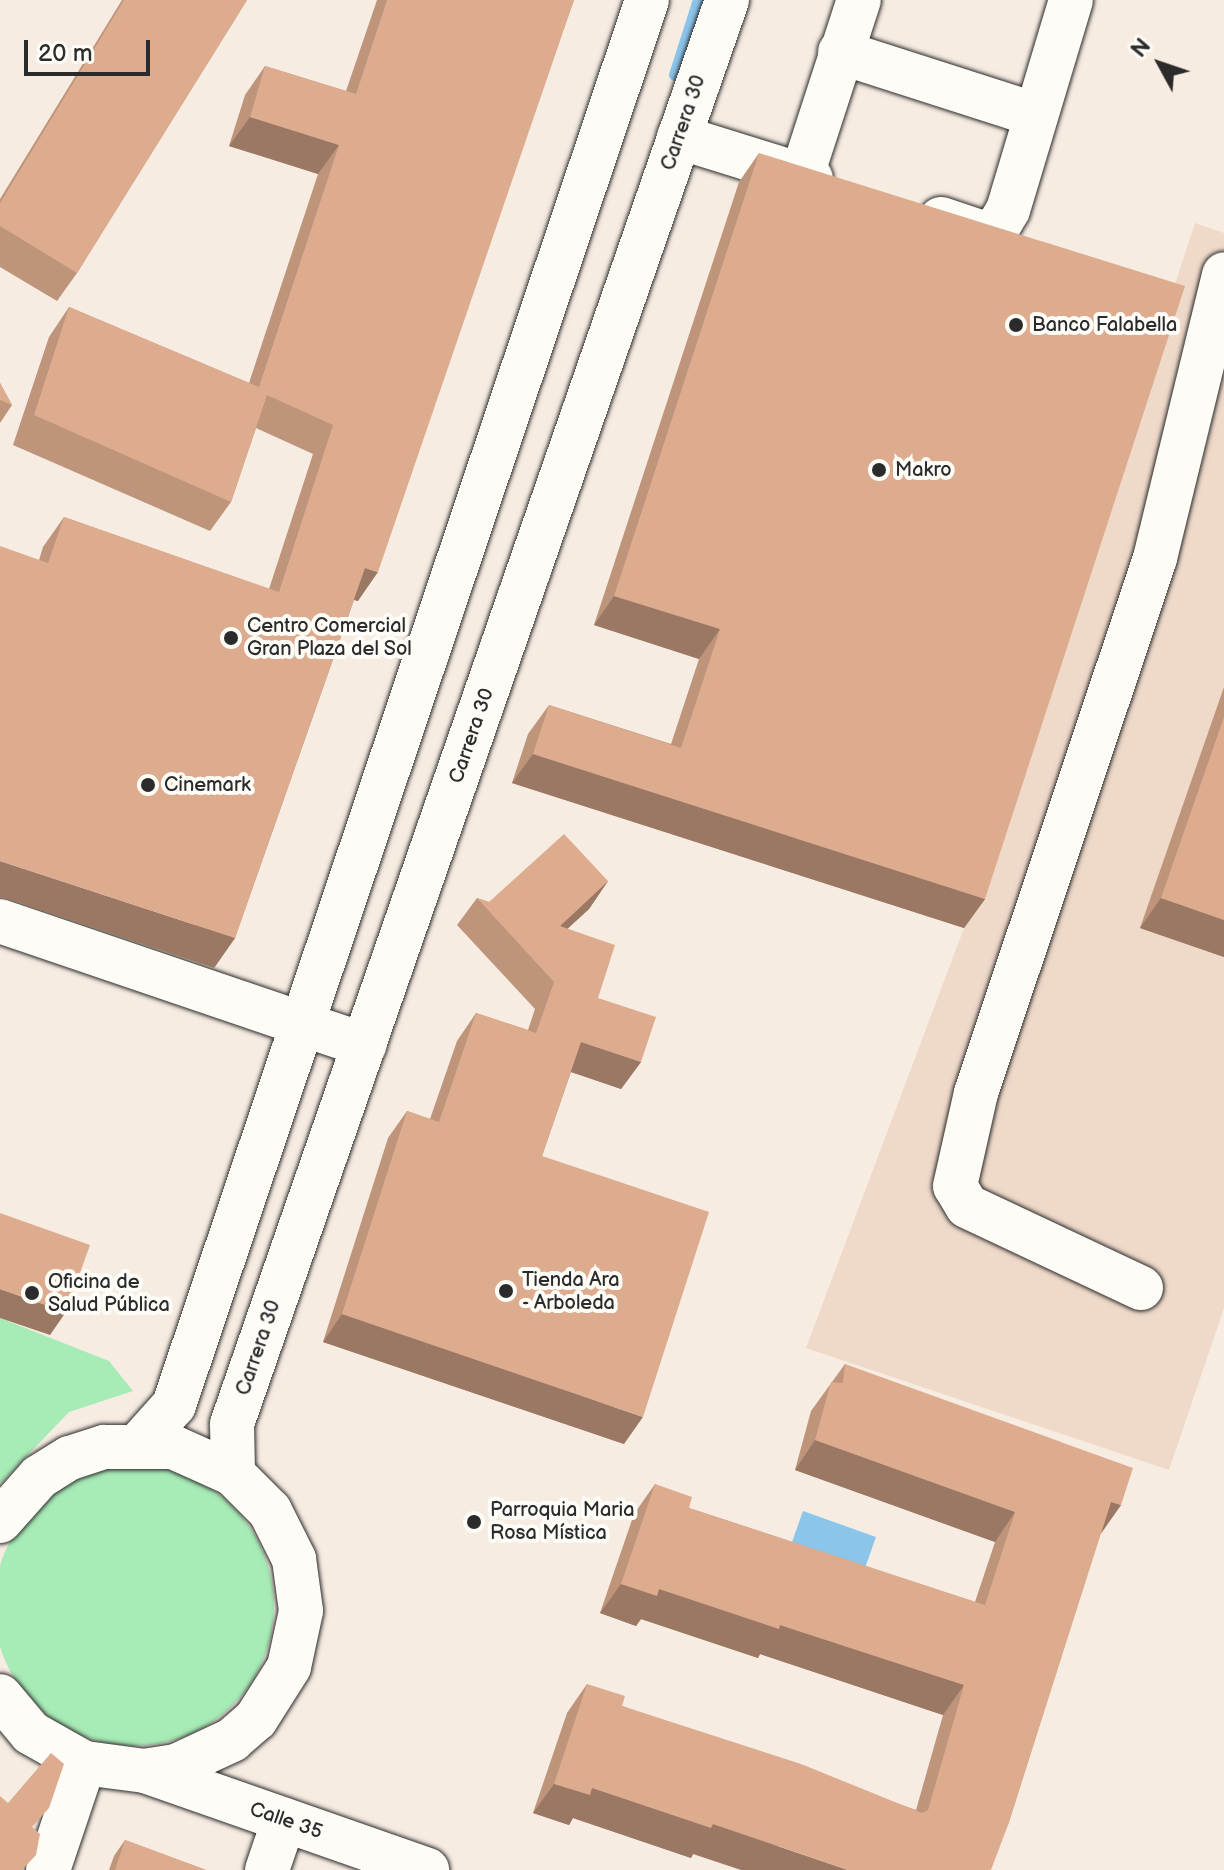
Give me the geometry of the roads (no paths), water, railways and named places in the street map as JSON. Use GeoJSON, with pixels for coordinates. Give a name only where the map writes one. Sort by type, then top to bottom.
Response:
{"type":"FeatureCollection","features":[{"type":"Feature","properties":{"kind":"street"},"geometry":{"type":"LineString","coordinates":[[140,1443],[174,1405],[647,0]]}},
{"type":"Feature","properties":{"kind":"street","name":"Carrera 30"},"geometry":{"type":"LineString","coordinates":[[233,1474],[232,1424],[727,0]]}},
{"type":"Feature","properties":{"kind":"street"},"geometry":{"type":"LineString","coordinates":[[802,175],[859,0]]}},
{"type":"Feature","properties":{"kind":"street"},"geometry":{"type":"LineString","coordinates":[[908,209],[983,233],[998,227],[1008,210],[1033,114],[1071,0]]}},
{"type":"Feature","properties":{"kind":"street"},"geometry":{"type":"LineString","coordinates":[[840,52],[1033,114]]}},
{"type":"Feature","properties":{"kind":"street"},"geometry":{"type":"LineString","coordinates":[[679,137],[848,189]]}},
{"type":"Feature","properties":{"kind":"street"},"geometry":{"type":"LineString","coordinates":[[1141,1288],[967,1206],[955,1186],[976,1093],[1155,558],[1224,274]]}},
{"type":"Feature","properties":{"kind":"street"},"geometry":{"type":"LineString","coordinates":[[0,921],[364,1045]]}},
{"type":"Feature","properties":{"kind":"street"},"geometry":{"type":"LineString","coordinates":[[0,1521],[39,1477],[70,1458],[104,1447],[140,1443],[173,1447],[233,1474],[253,1491],[284,1534],[300,1585],[298,1637],[274,1695],[232,1740],[206,1755],[145,1771],[84,1763],[31,1733],[0,1696]]}},
{"type":"Feature","properties":{"kind":"street"},"geometry":{"type":"LineString","coordinates":[[48,1870],[84,1763]]}},
{"type":"Feature","properties":{"kind":"street","name":"Calle 35"},"geometry":{"type":"LineString","coordinates":[[145,1771],[427,1870]]}},
{"type":"Feature","properties":{"kind":"street"},"geometry":{"type":"LineString","coordinates":[[267,1870],[284,1820]]}},
{"type":"Feature","properties":{"kind":"water"},"geometry":{"type":"Polygon","coordinates":[[[803,1511],[876,1537],[860,1582],[787,1556],[803,1511]]]}},
{"type":"Feature","properties":{"kind":"waterway"},"geometry":{"type":"LineString","coordinates":[[675,75],[699,0]]}},
{"type":"Feature","properties":{"kind":"place","name":"Banco Falabella"},"geometry":{"type":"Point","coordinates":[1016,325]}},
{"type":"Feature","properties":{"kind":"place","name":"Makro"},"geometry":{"type":"Point","coordinates":[879,470]}},
{"type":"Feature","properties":{"kind":"place","name":"Centro Comercial Gran Plaza del Sol"},"geometry":{"type":"Point","coordinates":[231,638]}},
{"type":"Feature","properties":{"kind":"place","name":"Cinemark"},"geometry":{"type":"Point","coordinates":[148,785]}},
{"type":"Feature","properties":{"kind":"place","name":"Tienda Ara - Arboleda"},"geometry":{"type":"Point","coordinates":[506,1291]}},
{"type":"Feature","properties":{"kind":"place","name":"Oficina de Salud Pública"},"geometry":{"type":"Point","coordinates":[32,1293]}},
{"type":"Feature","properties":{"kind":"place","name":"Parroquia Maria Rosa Mística"},"geometry":{"type":"Point","coordinates":[474,1522]}}]}
